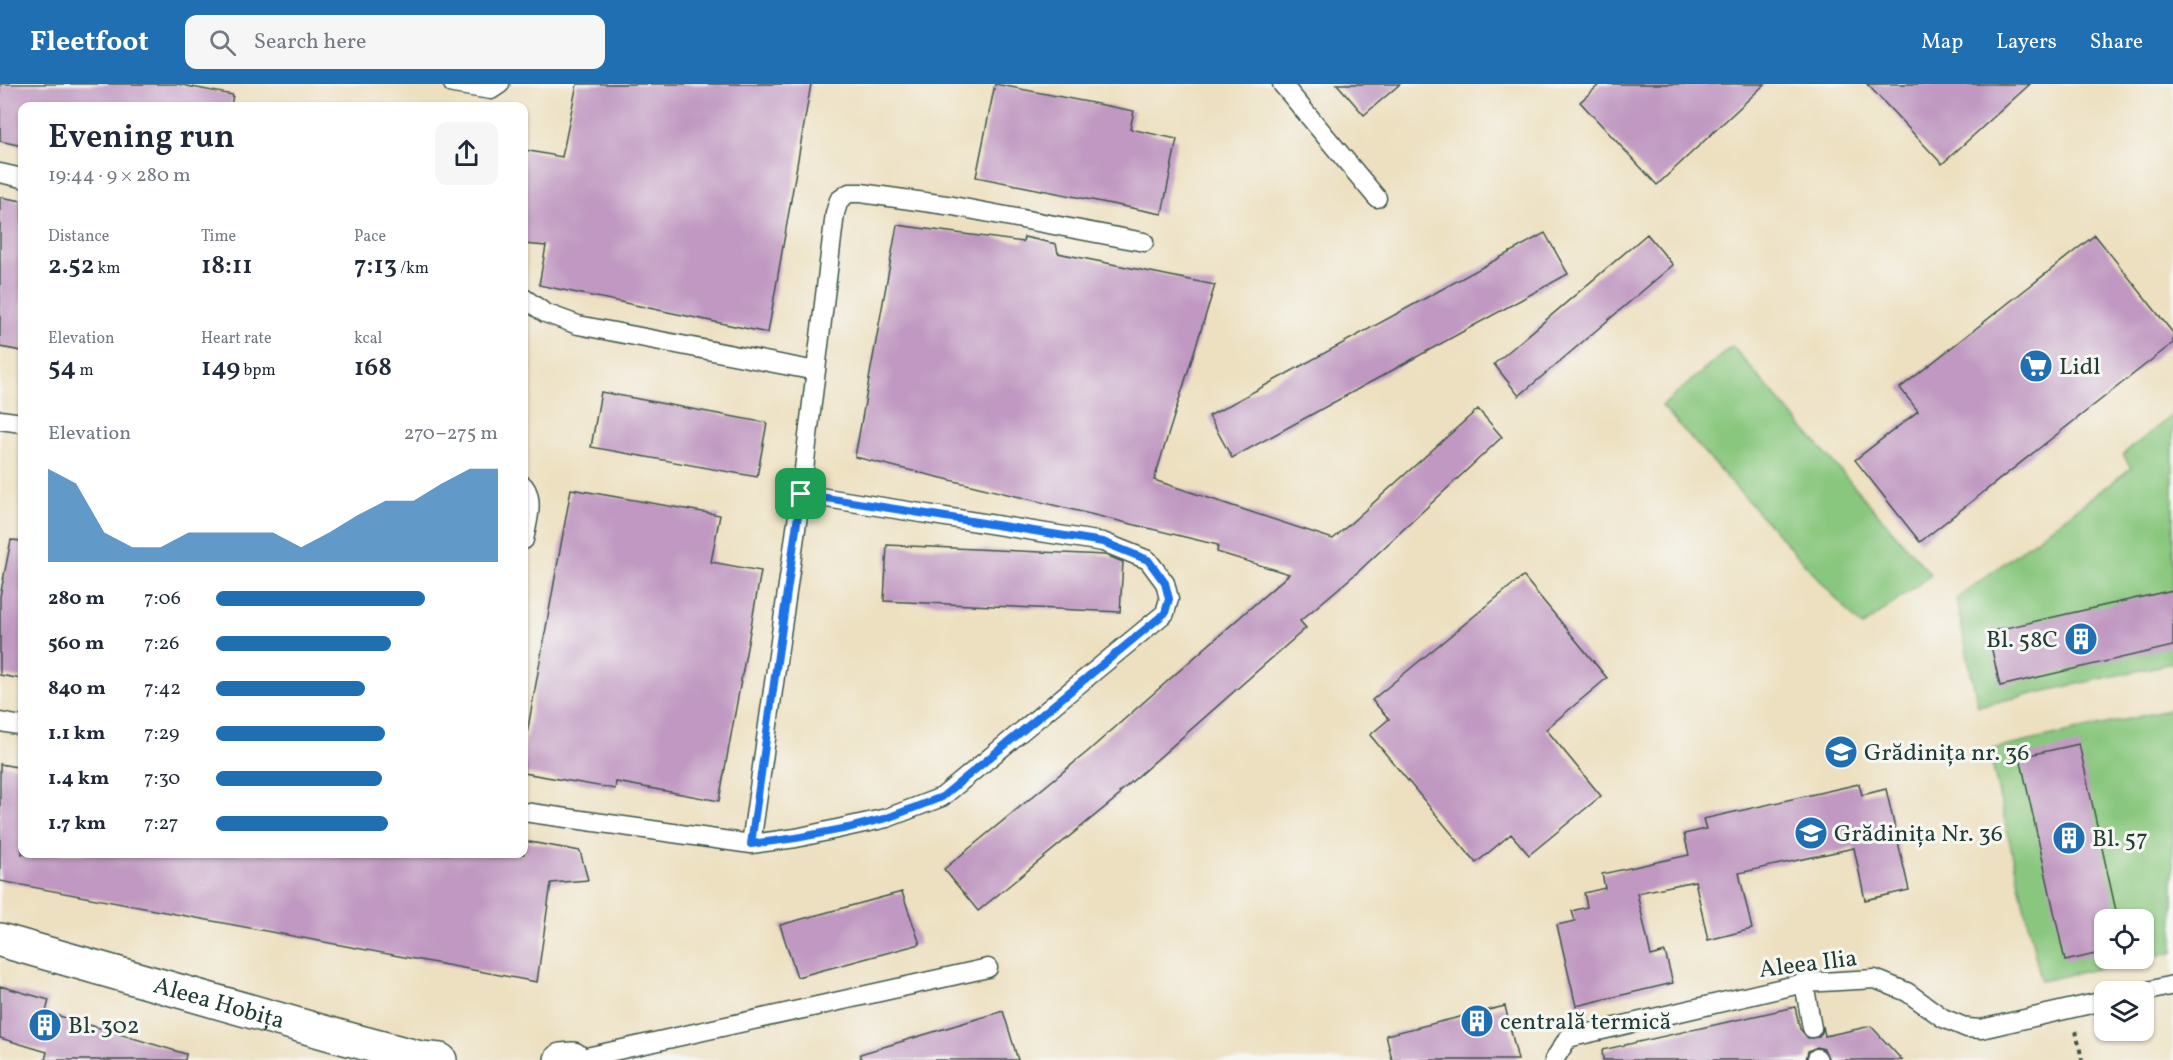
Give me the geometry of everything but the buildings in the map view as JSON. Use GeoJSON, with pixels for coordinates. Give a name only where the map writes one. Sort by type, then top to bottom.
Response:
{"type":"FeatureCollection","features":[{"type":"Feature","properties":{"kind":"street","name":"Aleea Hobița"},"geometry":{"type":"LineString","coordinates":[[0,940],[341,1037],[420,1058],[440,1060]]}},
{"type":"Feature","properties":{"kind":"lane"},"geometry":{"type":"LineString","coordinates":[[453,84],[491,90],[500,84]]}},
{"type":"Feature","properties":{"kind":"lane"},"geometry":{"type":"LineString","coordinates":[[1282,84],[1377,198]]}},
{"type":"Feature","properties":{"kind":"lane"},"geometry":{"type":"LineString","coordinates":[[0,173],[18,177]]}},
{"type":"Feature","properties":{"kind":"lane"},"geometry":{"type":"LineString","coordinates":[[751,844],[801,494],[835,213],[839,200],[849,194],[861,193],[953,206],[1144,242]]}},
{"type":"Feature","properties":{"kind":"lane"},"geometry":{"type":"LineString","coordinates":[[528,301],[545,313],[578,325],[816,371]]}},
{"type":"Feature","properties":{"kind":"lane"},"geometry":{"type":"LineString","coordinates":[[0,420],[18,422]]}},
{"type":"Feature","properties":{"kind":"lane"},"geometry":{"type":"LineString","coordinates":[[528,491],[530,509],[528,519]]}},
{"type":"Feature","properties":{"kind":"lane"},"geometry":{"type":"LineString","coordinates":[[528,813],[751,844],[796,838],[887,818],[942,797],[1165,613],[1169,599],[1165,583],[1148,560],[1103,542],[801,494]]}},
{"type":"Feature","properties":{"kind":"lane"},"geometry":{"type":"LineString","coordinates":[[0,722],[18,725]]}},
{"type":"Feature","properties":{"kind":"lane"},"geometry":{"type":"LineString","coordinates":[[569,1060],[988,968]]}},
{"type":"Feature","properties":{"kind":"lane","name":"Aleea Ilia"},"geometry":{"type":"LineString","coordinates":[[1554,1060],[1568,1038],[1804,983],[1875,979],[1907,992],[1943,1018],[1967,1029],[1981,1029],[2094,1003]]}},
{"type":"Feature","properties":{"kind":"lane"},"geometry":{"type":"LineString","coordinates":[[1804,983],[1812,1028]]}},
{"type":"Feature","properties":{"kind":"lane"},"geometry":{"type":"LineString","coordinates":[[2154,990],[2173,985]]}},
{"type":"Feature","properties":{"kind":"path"},"geometry":{"type":"LineString","coordinates":[[2074,1021],[2082,1060]]}},
{"type":"Feature","properties":{"kind":"green space"},"geometry":{"type":"Polygon","coordinates":[[[1732,346],[1931,575],[1862,627],[1662,406],[1732,346]]]}},
{"type":"Feature","properties":{"kind":"green space"},"geometry":{"type":"Polygon","coordinates":[[[2173,415],[2173,663],[1978,706],[1956,599],[2131,468],[2123,454],[2173,415]]]}},
{"type":"Feature","properties":{"kind":"green space"},"geometry":{"type":"Polygon","coordinates":[[[2173,709],[2173,952],[2154,956],[2154,909],[2094,909],[2094,969],[2097,969],[2041,981],[1989,750],[2173,709]]]}},
{"type":"Feature","properties":{"kind":"place","name":"Lidl"},"geometry":{"type":"Point","coordinates":[2036,366]}},
{"type":"Feature","properties":{"kind":"place","name":"Bl. 58C"},"geometry":{"type":"Point","coordinates":[2081,639]}},
{"type":"Feature","properties":{"kind":"place","name":"Grădinița nr. 36"},"geometry":{"type":"Point","coordinates":[1841,752]}},
{"type":"Feature","properties":{"kind":"place","name":"Grădinița Nr. 36"},"geometry":{"type":"Point","coordinates":[1811,833]}},
{"type":"Feature","properties":{"kind":"place","name":"Bl. 57"},"geometry":{"type":"Point","coordinates":[2069,838]}},
{"type":"Feature","properties":{"kind":"place","name":"centrală termică"},"geometry":{"type":"Point","coordinates":[1477,1021]}},
{"type":"Feature","properties":{"kind":"place","name":"Bl. 302"},"geometry":{"type":"Point","coordinates":[45,1025]}},
{"type":"Feature","properties":{"kind":"route"},"geometry":{"type":"LineString","coordinates":[[801,494],[1103,542],[1148,560],[1165,583],[1169,599],[1165,613],[942,797],[887,818],[848,828],[751,844],[801,494]]}}]}
